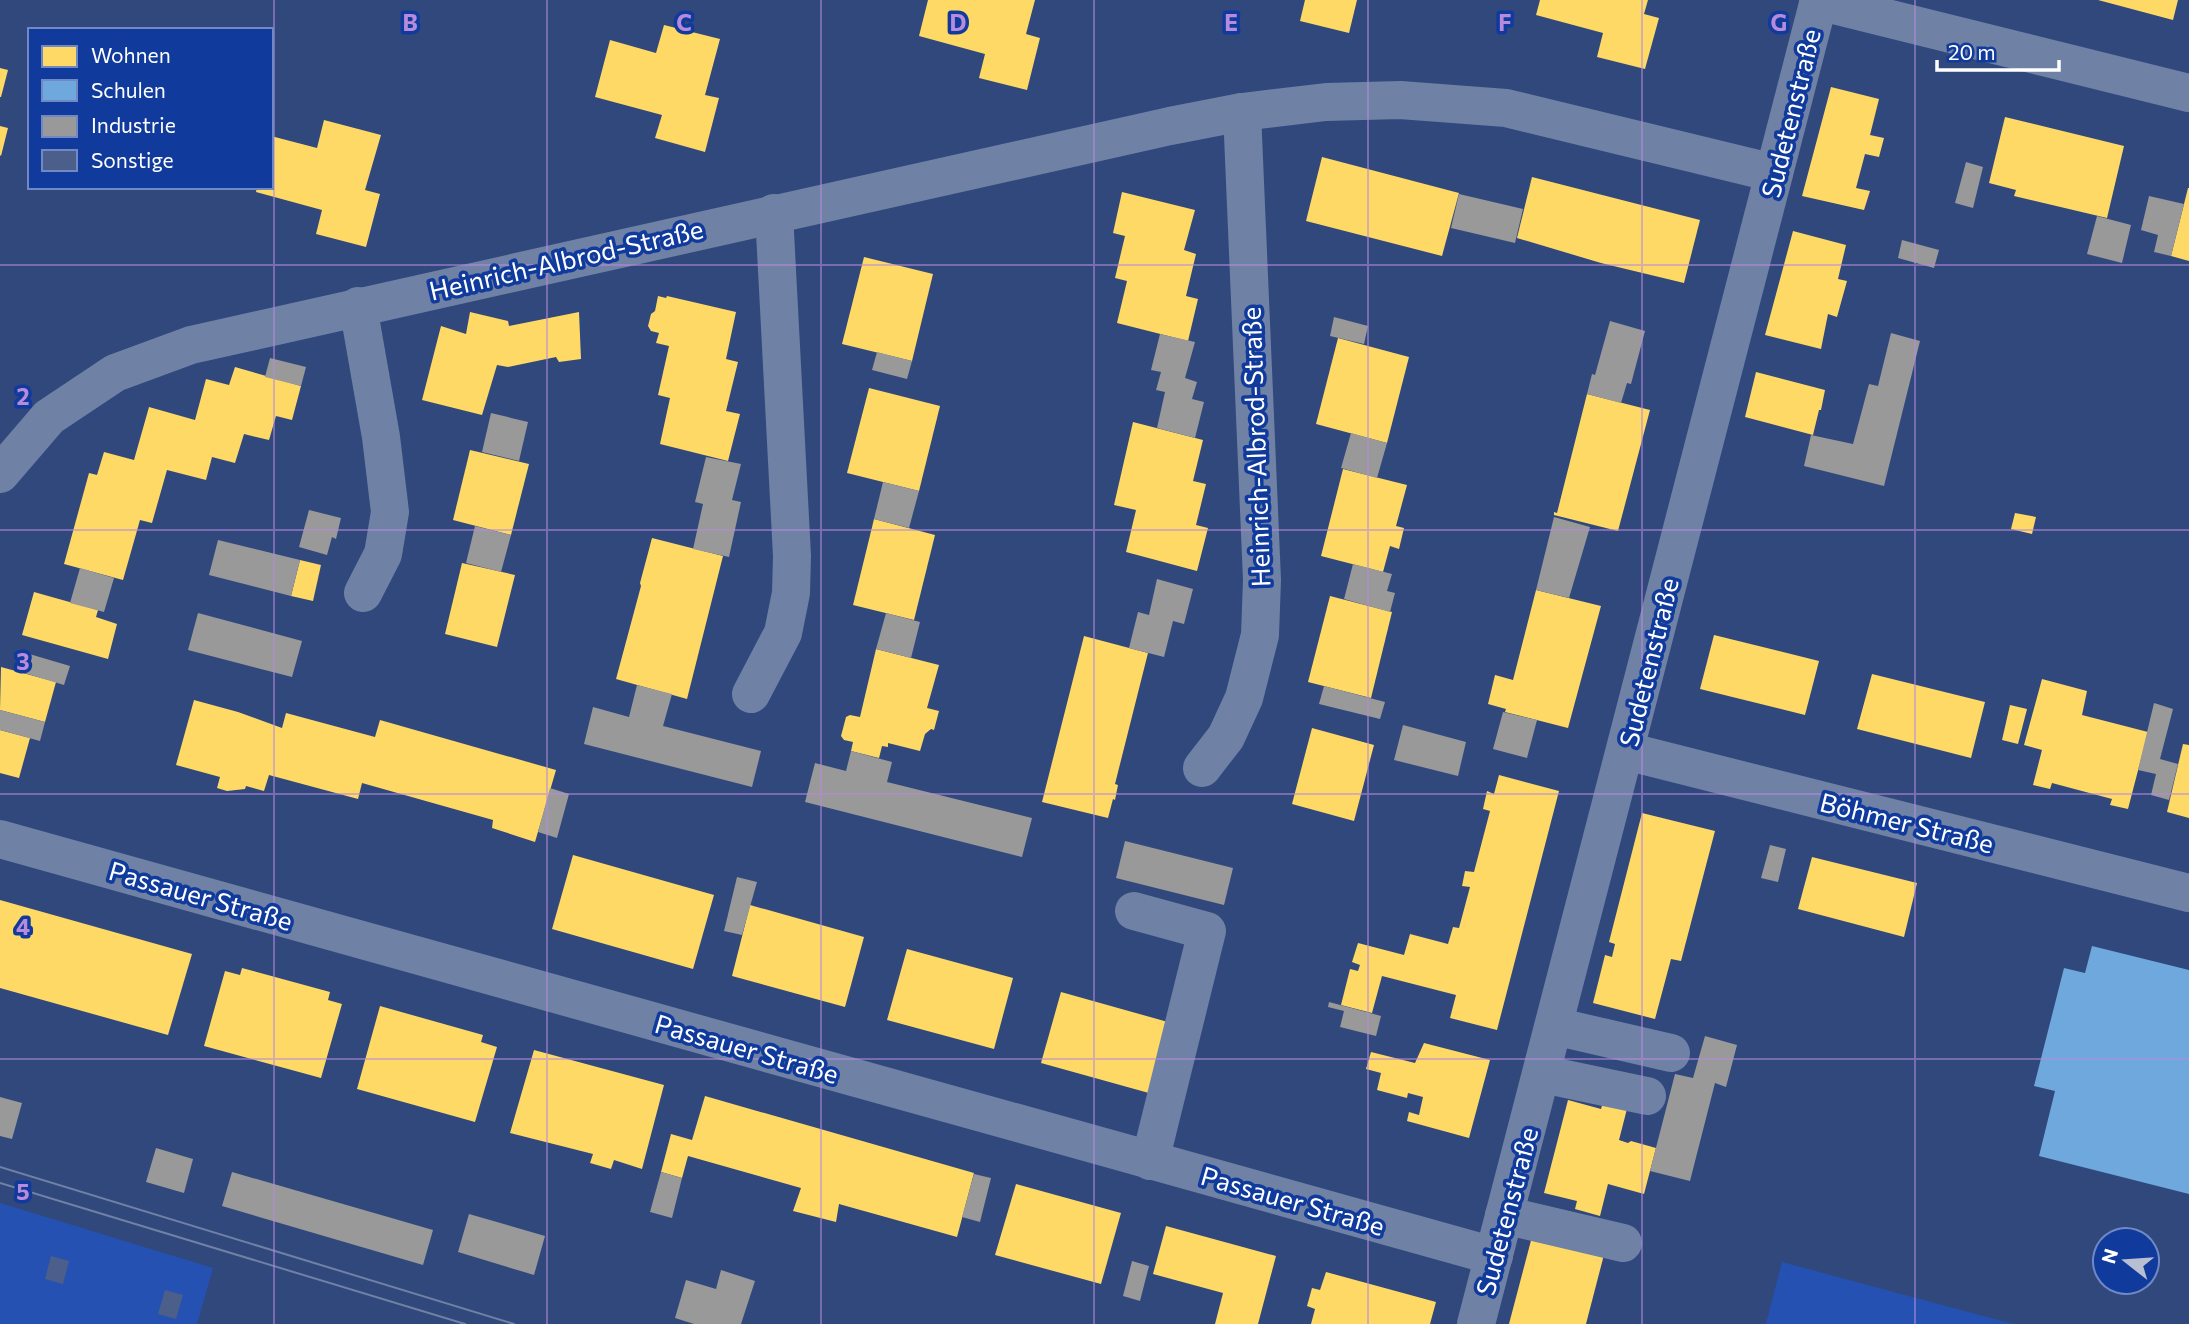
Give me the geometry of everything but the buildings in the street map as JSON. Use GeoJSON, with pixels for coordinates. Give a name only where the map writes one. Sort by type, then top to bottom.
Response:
{"type":"FeatureCollection","features":[{"type":"Feature","properties":{"kind":"street"},"geometry":{"type":"LineString","coordinates":[[1819,0],[2189,93]]}},
{"type":"Feature","properties":{"kind":"street","name":"Sudetenstraße"},"geometry":{"type":"LineString","coordinates":[[1476,1324],[1819,0]]}},
{"type":"Feature","properties":{"kind":"street","name":"Heinrich-Albrod-Straße"},"geometry":{"type":"LineString","coordinates":[[0,474],[50,417],[115,373],[191,345],[774,213],[1242,112],[1326,102],[1400,100],[1506,108],[1774,173]]}},
{"type":"Feature","properties":{"kind":"street","name":"Heinrich-Albrod-Straße"},"geometry":{"type":"LineString","coordinates":[[1202,768],[1226,737],[1244,698],[1260,635],[1262,580],[1242,112]]}},
{"type":"Feature","properties":{"kind":"street"},"geometry":{"type":"LineString","coordinates":[[751,694],[783,633],[791,593],[792,556],[774,213]]}},
{"type":"Feature","properties":{"kind":"street"},"geometry":{"type":"LineString","coordinates":[[358,306],[381,437],[390,512],[383,554],[363,593]]}},
{"type":"Feature","properties":{"kind":"street","name":"Böhmer Straße"},"geometry":{"type":"LineString","coordinates":[[1626,751],[2189,893]]}},
{"type":"Feature","properties":{"kind":"street","name":"Passauer Straße"},"geometry":{"type":"LineString","coordinates":[[0,839],[1494,1256]]}},
{"type":"Feature","properties":{"kind":"street"},"geometry":{"type":"LineString","coordinates":[[1134,911],[1207,931],[1150,1161]]}},
{"type":"Feature","properties":{"kind":"street"},"geometry":{"type":"LineString","coordinates":[[1554,1026],[1671,1053]]}},
{"type":"Feature","properties":{"kind":"street"},"geometry":{"type":"LineString","coordinates":[[1542,1074],[1647,1096]]}},
{"type":"Feature","properties":{"kind":"street"},"geometry":{"type":"LineString","coordinates":[[1504,1215],[1623,1243]]}},
{"type":"Feature","properties":{"kind":"shaded area"},"geometry":{"type":"Polygon","coordinates":[[[0,1203],[213,1268],[197,1324],[0,1324],[0,1203]]]}},
{"type":"Feature","properties":{"kind":"shaded area"},"geometry":{"type":"Polygon","coordinates":[[[1782,1262],[2013,1324],[1766,1324],[1782,1262]]]}},
{"type":"Feature","properties":{"kind":"tram line"},"geometry":{"type":"LineString","coordinates":[[0,1167],[514,1324]]}},
{"type":"Feature","properties":{"kind":"tram line"},"geometry":{"type":"LineString","coordinates":[[0,1183],[465,1324]]}}]}
